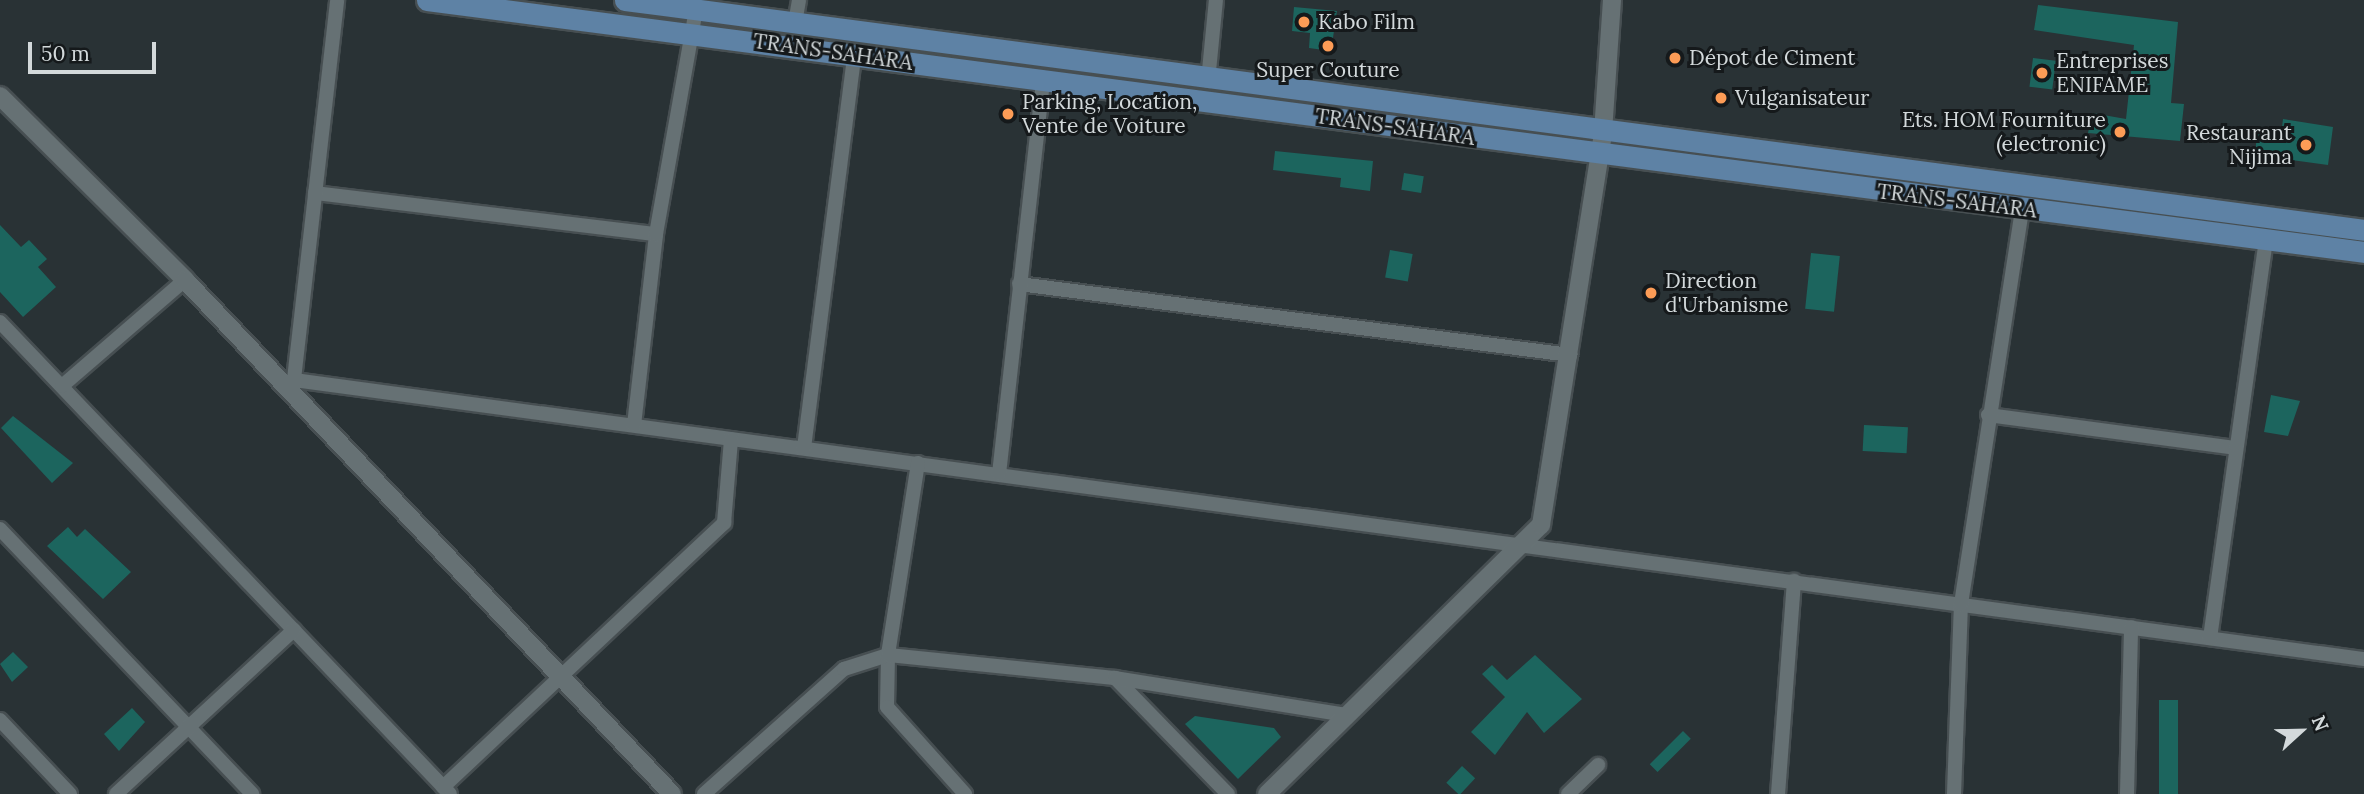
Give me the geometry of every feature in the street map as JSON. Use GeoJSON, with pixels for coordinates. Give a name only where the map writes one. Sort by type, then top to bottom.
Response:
{"type":"FeatureCollection","features":[{"type":"Feature","properties":{"kind":"main road","name":"TRANS-SAHARA"},"geometry":{"type":"LineString","coordinates":[[427,0],[2358,252]]}},
{"type":"Feature","properties":{"kind":"main road","name":"TRANS-SAHARA"},"geometry":{"type":"LineString","coordinates":[[625,0],[1208,81],[2359,229]]}},
{"type":"Feature","properties":{"kind":"main road"},"geometry":{"type":"LineString","coordinates":[[2358,252],[2359,229]]}},
{"type":"Feature","properties":{"kind":"street"},"geometry":{"type":"LineString","coordinates":[[293,387],[337,0]]}},
{"type":"Feature","properties":{"kind":"street"},"geometry":{"type":"LineString","coordinates":[[796,23],[799,0]]}},
{"type":"Feature","properties":{"kind":"street"},"geometry":{"type":"LineString","coordinates":[[1208,81],[1216,0]]}},
{"type":"Feature","properties":{"kind":"street"},"geometry":{"type":"LineString","coordinates":[[1267,794],[1541,525],[1570,355],[1603,132],[1612,0]]}},
{"type":"Feature","properties":{"kind":"street"},"geometry":{"type":"LineString","coordinates":[[634,425],[656,234],[696,9]]}},
{"type":"Feature","properties":{"kind":"street"},"geometry":{"type":"LineString","coordinates":[[804,448],[853,55]]}},
{"type":"Feature","properties":{"kind":"street"},"geometry":{"type":"LineString","coordinates":[[999,474],[1043,80]]}},
{"type":"Feature","properties":{"kind":"street"},"geometry":{"type":"LineString","coordinates":[[0,96],[293,387],[672,794]]}},
{"type":"Feature","properties":{"kind":"street"},"geometry":{"type":"LineString","coordinates":[[315,193],[656,234]]}},
{"type":"Feature","properties":{"kind":"street"},"geometry":{"type":"LineString","coordinates":[[1954,794],[1961,604],[1988,415],[2022,209]]}},
{"type":"Feature","properties":{"kind":"street"},"geometry":{"type":"LineString","coordinates":[[2210,638],[2266,242]]}},
{"type":"Feature","properties":{"kind":"street"},"geometry":{"type":"LineString","coordinates":[[62,386],[185,280]]}},
{"type":"Feature","properties":{"kind":"street"},"geometry":{"type":"LineString","coordinates":[[1019,284],[1570,355]]}},
{"type":"Feature","properties":{"kind":"street"},"geometry":{"type":"LineString","coordinates":[[0,322],[446,790],[724,523],[731,439]]}},
{"type":"Feature","properties":{"kind":"street"},"geometry":{"type":"LineString","coordinates":[[293,387],[634,425],[2364,659]]}},
{"type":"Feature","properties":{"kind":"street"},"geometry":{"type":"LineString","coordinates":[[1988,415],[2235,448]]}},
{"type":"Feature","properties":{"kind":"street"},"geometry":{"type":"LineString","coordinates":[[918,464],[888,655],[887,706],[965,794]]}},
{"type":"Feature","properties":{"kind":"street"},"geometry":{"type":"LineString","coordinates":[[0,529],[252,794]]}},
{"type":"Feature","properties":{"kind":"street"},"geometry":{"type":"LineString","coordinates":[[1779,794],[1794,581]]}},
{"type":"Feature","properties":{"kind":"street"},"geometry":{"type":"LineString","coordinates":[[2127,794],[2131,627]]}},
{"type":"Feature","properties":{"kind":"street"},"geometry":{"type":"LineString","coordinates":[[116,794],[294,630]]}},
{"type":"Feature","properties":{"kind":"street"},"geometry":{"type":"LineString","coordinates":[[704,794],[844,669],[888,655],[1115,678],[1347,715]]}},
{"type":"Feature","properties":{"kind":"street"},"geometry":{"type":"LineString","coordinates":[[1115,678],[1228,794]]}},
{"type":"Feature","properties":{"kind":"street"},"geometry":{"type":"LineString","coordinates":[[0,720],[70,794]]}},
{"type":"Feature","properties":{"kind":"street"},"geometry":{"type":"LineString","coordinates":[[1568,794],[1598,765]]}},
{"type":"Feature","properties":{"kind":"building"},"geometry":{"type":"Polygon","coordinates":[[[2038,5],[2178,22],[2171,103],[2184,104],[2180,141],[2088,133],[2092,113],[2126,119],[2134,45],[2034,30],[2038,5]]]}},
{"type":"Feature","properties":{"kind":"building"},"geometry":{"type":"Polygon","coordinates":[[[1294,7],[1337,11],[1331,51],[1309,48],[1310,33],[1292,31],[1294,7]]]}},
{"type":"Feature","properties":{"kind":"building"},"geometry":{"type":"Polygon","coordinates":[[[2033,58],[2056,61],[2052,90],[2029,87],[2033,58]]]}},
{"type":"Feature","properties":{"kind":"building"},"geometry":{"type":"Polygon","coordinates":[[[2283,119],[2333,127],[2328,165],[2255,155],[2257,133],[2281,135],[2283,119]]]}},
{"type":"Feature","properties":{"kind":"building"},"geometry":{"type":"Polygon","coordinates":[[[1275,151],[1373,161],[1370,191],[1340,187],[1341,178],[1273,170],[1275,151]]]}},
{"type":"Feature","properties":{"kind":"building"},"geometry":{"type":"Polygon","coordinates":[[[1404,173],[1424,176],[1421,193],[1401,190],[1404,173]]]}},
{"type":"Feature","properties":{"kind":"building"},"geometry":{"type":"Polygon","coordinates":[[[0,225],[21,247],[29,240],[47,259],[38,267],[56,287],[23,317],[0,292],[0,225]]]}},
{"type":"Feature","properties":{"kind":"building"},"geometry":{"type":"Polygon","coordinates":[[[1390,250],[1413,254],[1408,282],[1385,278],[1390,250]]]}},
{"type":"Feature","properties":{"kind":"building"},"geometry":{"type":"Polygon","coordinates":[[[1811,253],[1840,256],[1834,312],[1805,309],[1811,253]]]}},
{"type":"Feature","properties":{"kind":"building"},"geometry":{"type":"Polygon","coordinates":[[[2271,395],[2300,401],[2288,436],[2264,432],[2271,395]]]}},
{"type":"Feature","properties":{"kind":"building"},"geometry":{"type":"Polygon","coordinates":[[[13,416],[73,463],[52,483],[1,428],[13,416]]]}},
{"type":"Feature","properties":{"kind":"building"},"geometry":{"type":"Polygon","coordinates":[[[1864,425],[1908,427],[1907,453],[1863,451],[1864,425]]]}},
{"type":"Feature","properties":{"kind":"building"},"geometry":{"type":"Polygon","coordinates":[[[68,527],[77,537],[85,529],[131,572],[103,599],[47,546],[68,527]]]}},
{"type":"Feature","properties":{"kind":"building"},"geometry":{"type":"Polygon","coordinates":[[[13,652],[28,667],[12,682],[0,664],[13,652]]]}},
{"type":"Feature","properties":{"kind":"building"},"geometry":{"type":"Polygon","coordinates":[[[1535,655],[1582,699],[1544,733],[1527,712],[1495,755],[1471,732],[1505,697],[1482,674],[1492,665],[1507,680],[1535,655]]]}},
{"type":"Feature","properties":{"kind":"building"},"geometry":{"type":"Polygon","coordinates":[[[2159,700],[2178,700],[2178,794],[2159,794],[2159,700]]]}},
{"type":"Feature","properties":{"kind":"building"},"geometry":{"type":"Polygon","coordinates":[[[132,708],[145,722],[119,751],[104,734],[132,708]]]}},
{"type":"Feature","properties":{"kind":"building"},"geometry":{"type":"Polygon","coordinates":[[[1195,716],[1274,728],[1281,737],[1238,779],[1185,724],[1195,716]]]}},
{"type":"Feature","properties":{"kind":"building"},"geometry":{"type":"Polygon","coordinates":[[[1683,731],[1691,739],[1658,772],[1650,764],[1683,731]]]}},
{"type":"Feature","properties":{"kind":"building"},"geometry":{"type":"Polygon","coordinates":[[[1462,766],[1475,778],[1461,794],[1446,783],[1462,766]]]}},
{"type":"Feature","properties":{"kind":"place","name":"Kabo Film"},"geometry":{"type":"Point","coordinates":[1304,22]}},
{"type":"Feature","properties":{"kind":"place","name":"Super Couture"},"geometry":{"type":"Point","coordinates":[1328,46]}},
{"type":"Feature","properties":{"kind":"place","name":"Dépot de Ciment"},"geometry":{"type":"Point","coordinates":[1675,58]}},
{"type":"Feature","properties":{"kind":"place","name":"Entreprises ENIFAME"},"geometry":{"type":"Point","coordinates":[2042,73]}},
{"type":"Feature","properties":{"kind":"place","name":"Vulganisateur"},"geometry":{"type":"Point","coordinates":[1721,98]}},
{"type":"Feature","properties":{"kind":"place","name":"Parking, Location, Vente de Voiture"},"geometry":{"type":"Point","coordinates":[1008,114]}},
{"type":"Feature","properties":{"kind":"place","name":"Ets. HOM Fourniture (electronic)"},"geometry":{"type":"Point","coordinates":[2120,132]}},
{"type":"Feature","properties":{"kind":"place","name":"Restaurant Nijima"},"geometry":{"type":"Point","coordinates":[2306,145]}},
{"type":"Feature","properties":{"kind":"place","name":"Direction d'Urbanisme"},"geometry":{"type":"Point","coordinates":[1651,293]}}]}
